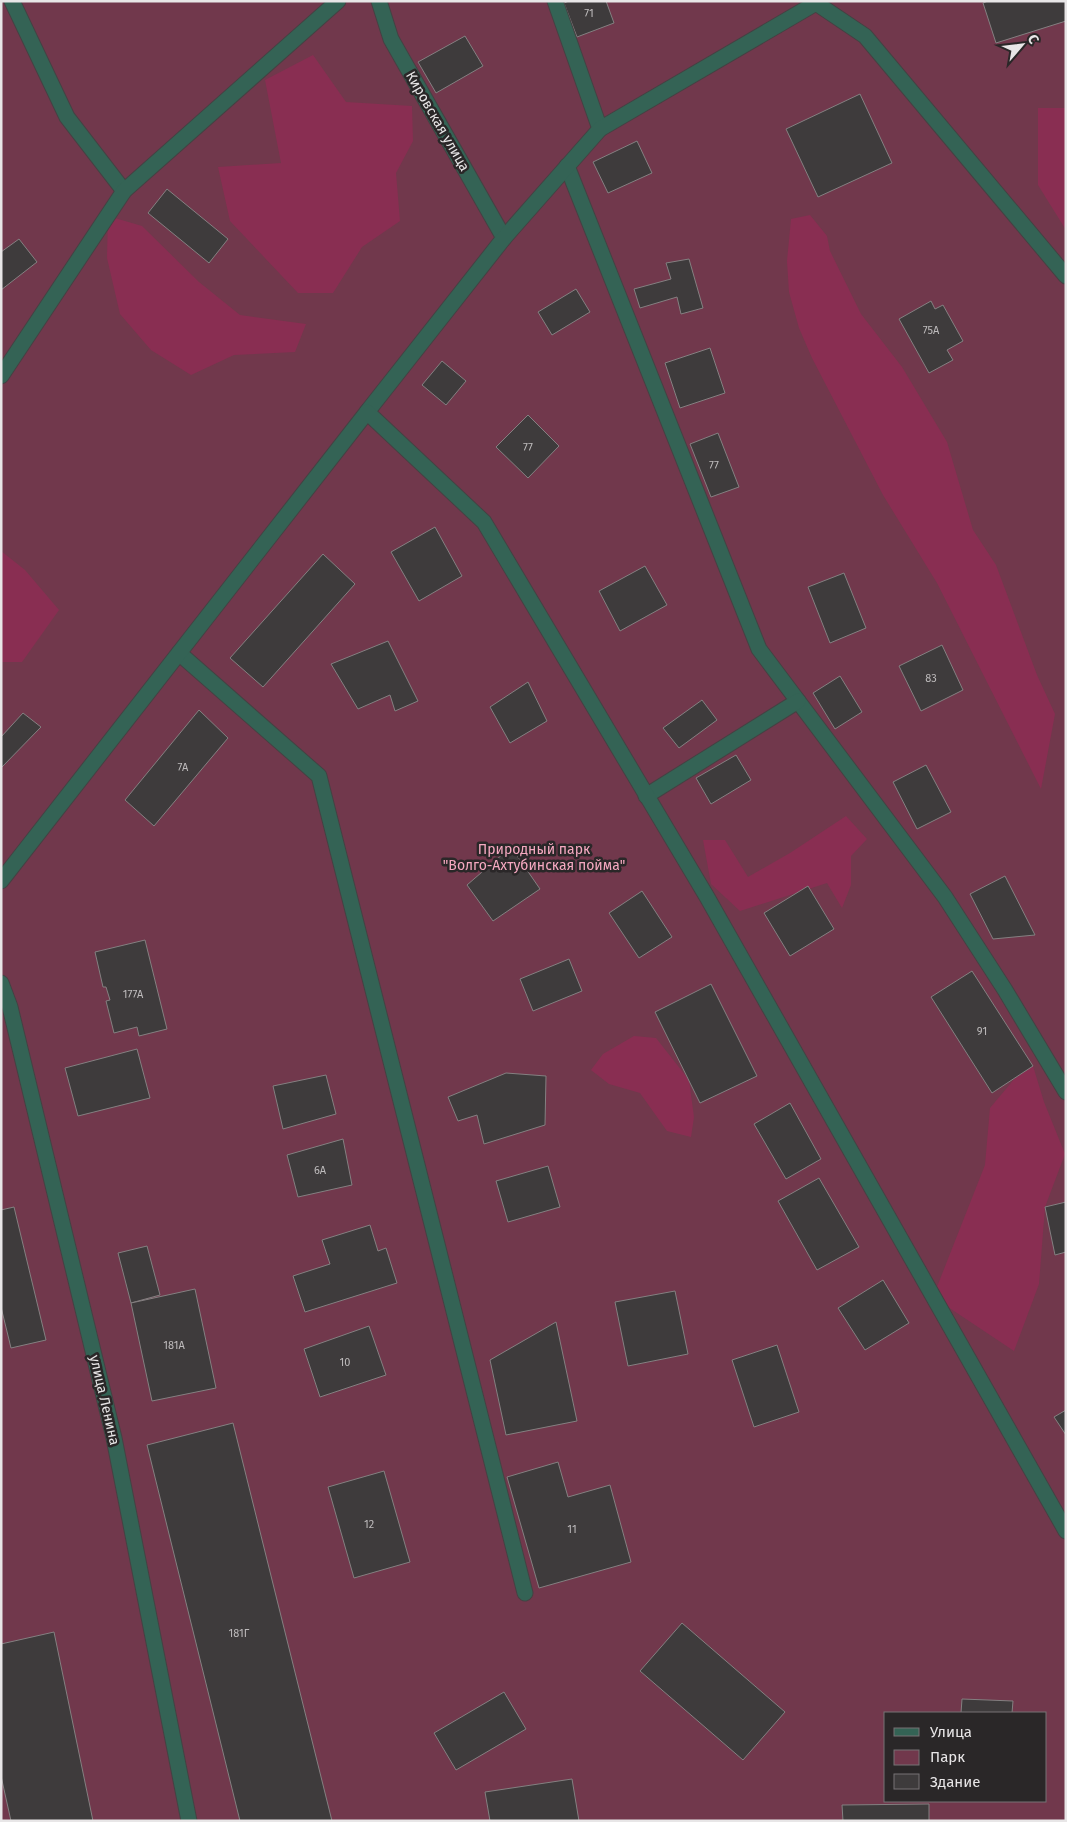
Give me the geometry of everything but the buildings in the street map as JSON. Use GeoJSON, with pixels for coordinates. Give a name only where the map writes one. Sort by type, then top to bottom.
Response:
{"type":"FeatureCollection","features":[{"type":"Feature","properties":{"kind":"street"},"geometry":{"type":"LineString","coordinates":[[12,1],[67,117],[124,191]]}},
{"type":"Feature","properties":{"kind":"street"},"geometry":{"type":"LineString","coordinates":[[1,376],[124,191],[338,1]]}},
{"type":"Feature","properties":{"kind":"street","name":"Кировская улица"},"geometry":{"type":"LineString","coordinates":[[379,1],[391,39],[504,238]]}},
{"type":"Feature","properties":{"kind":"street"},"geometry":{"type":"LineString","coordinates":[[555,1],[600,129]]}},
{"type":"Feature","properties":{"kind":"street"},"geometry":{"type":"LineString","coordinates":[[1,881],[504,238],[600,129],[817,2],[865,36],[1066,276]]}},
{"type":"Feature","properties":{"kind":"street"},"geometry":{"type":"LineString","coordinates":[[567,166],[759,649],[945,897],[1005,990],[1066,1092]]}},
{"type":"Feature","properties":{"kind":"street"},"geometry":{"type":"LineString","coordinates":[[367,412],[484,522],[706,897],[1066,1531]]}},
{"type":"Feature","properties":{"kind":"street"},"geometry":{"type":"LineString","coordinates":[[179,653],[319,776],[525,1593]]}},
{"type":"Feature","properties":{"kind":"street"},"geometry":{"type":"LineString","coordinates":[[646,796],[798,701]]}},
{"type":"Feature","properties":{"kind":"street","name":"улица Ленина"},"geometry":{"type":"LineString","coordinates":[[1,983],[13,1017],[114,1438],[189,1821]]}},
{"type":"Feature","properties":{"kind":"green space","name":"Природный парк \"Волго-Ахтубинская пойма\""},"geometry":{"type":"Polygon","coordinates":[[[1,1],[1066,1],[1066,1821],[1,1821],[1,1]]]}},
{"type":"Feature","properties":{"kind":"shaded area"},"geometry":{"type":"Polygon","coordinates":[[[313,55],[346,102],[412,106],[413,141],[396,173],[400,221],[362,247],[333,293],[298,293],[230,221],[218,167],[281,163],[265,80],[313,55]]]}},
{"type":"Feature","properties":{"kind":"shaded area"},"geometry":{"type":"Polygon","coordinates":[[[1038,108],[1066,108],[1066,230],[1038,185],[1038,108]]]}},
{"type":"Feature","properties":{"kind":"shaded area"},"geometry":{"type":"Polygon","coordinates":[[[810,215],[827,236],[830,251],[861,314],[902,367],[947,442],[973,530],[996,565],[1037,675],[1055,714],[1041,789],[937,583],[883,495],[812,358],[799,328],[789,292],[787,261],[791,219],[810,215]]]}},
{"type":"Feature","properties":{"kind":"shaded area"},"geometry":{"type":"Polygon","coordinates":[[[108,216],[142,226],[199,282],[240,315],[306,324],[295,352],[234,355],[191,375],[151,350],[120,314],[107,258],[108,216]]]}},
{"type":"Feature","properties":{"kind":"shaded area"},"geometry":{"type":"Polygon","coordinates":[[[1,551],[25,570],[59,610],[22,662],[1,662],[1,551]]]}},
{"type":"Feature","properties":{"kind":"shaded area"},"geometry":{"type":"Polygon","coordinates":[[[846,816],[867,839],[851,856],[851,885],[842,908],[827,883],[740,911],[711,884],[703,840],[725,840],[748,877],[790,853],[846,816]]]}},
{"type":"Feature","properties":{"kind":"shaded area"},"geometry":{"type":"Polygon","coordinates":[[[634,1036],[656,1038],[689,1080],[694,1117],[691,1137],[667,1131],[640,1093],[609,1084],[591,1070],[603,1054],[634,1036]]]}},
{"type":"Feature","properties":{"kind":"shaded area"},"geometry":{"type":"Polygon","coordinates":[[[1033,1066],[1044,1102],[1065,1154],[1045,1207],[1039,1284],[1014,1351],[933,1297],[985,1165],[990,1108],[1016,1077],[1033,1066]]]}}]}
